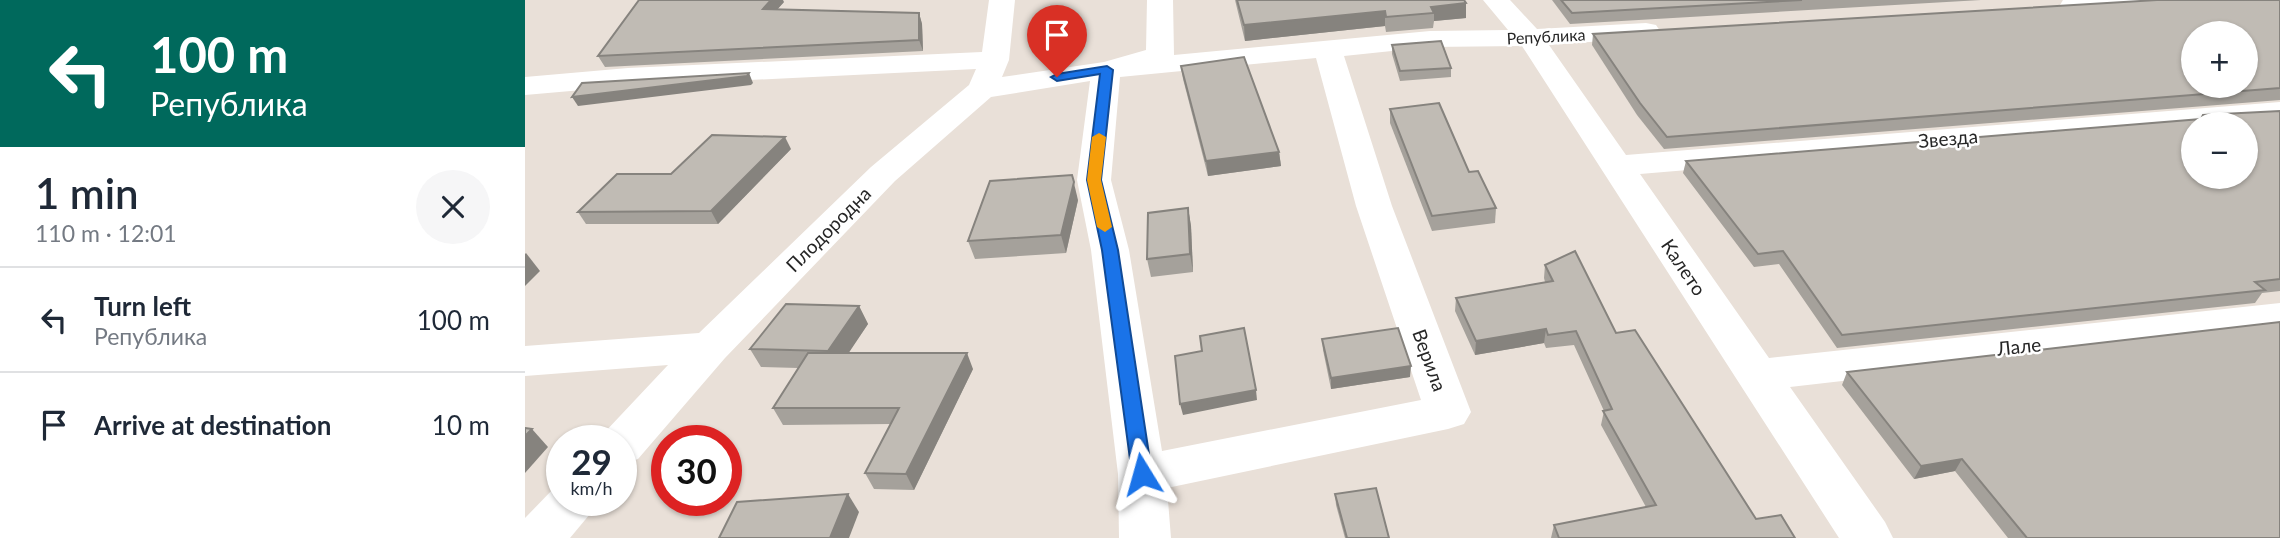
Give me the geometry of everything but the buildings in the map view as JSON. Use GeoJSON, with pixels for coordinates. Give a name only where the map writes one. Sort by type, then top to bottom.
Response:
{"type":"FeatureCollection","features":[{"type":"Feature","properties":{"kind":"street"},"geometry":{"type":"LineString","coordinates":[[989,74],[1002,0]]}},
{"type":"Feature","properties":{"kind":"street"},"geometry":{"type":"LineString","coordinates":[[1145,538],[1142,474],[1110,250],[1094,180],[1107,70],[1160,55],[1160,0]]}},
{"type":"Feature","properties":{"kind":"street","name":"Калето"},"geometry":{"type":"LineString","coordinates":[[1496,0],[1530,38],[1867,538]]}},
{"type":"Feature","properties":{"kind":"street"},"geometry":{"type":"LineString","coordinates":[[2052,6],[2154,0]]}},
{"type":"Feature","properties":{"kind":"street","name":"Република"},"geometry":{"type":"LineString","coordinates":[[525,86],[628,77],[989,74],[1107,70],[1430,39],[1530,38],[1667,30]]}},
{"type":"Feature","properties":{"kind":"street","name":"Верила"},"geometry":{"type":"LineString","coordinates":[[1142,474],[1448,412],[1374,206],[1328,50]]}},
{"type":"Feature","properties":{"kind":"street","name":"Плодородна"},"geometry":{"type":"LineString","coordinates":[[637,428],[710,347],[883,174],[989,74]]}},
{"type":"Feature","properties":{"kind":"street","name":"Звезда"},"geometry":{"type":"LineString","coordinates":[[1616,166],[2280,111]]}},
{"type":"Feature","properties":{"kind":"street","name":"Лале"},"geometry":{"type":"LineString","coordinates":[[1758,375],[2280,317]]}},
{"type":"Feature","properties":{"kind":"street"},"geometry":{"type":"LineString","coordinates":[[525,361],[710,347]]}},
{"type":"Feature","properties":{"kind":"street"},"geometry":{"type":"LineString","coordinates":[[539,538],[559,516]]}},
{"type":"Feature","properties":{"kind":"slow traffic"},"geometry":{"type":"LineString","coordinates":[[1099,137],[1094,180],[1105,227]]}},
{"type":"Feature","properties":{"kind":"route"},"geometry":{"type":"LineString","coordinates":[[1057,77],[1107,70],[1094,180],[1110,250],[1142,474]]}}]}
